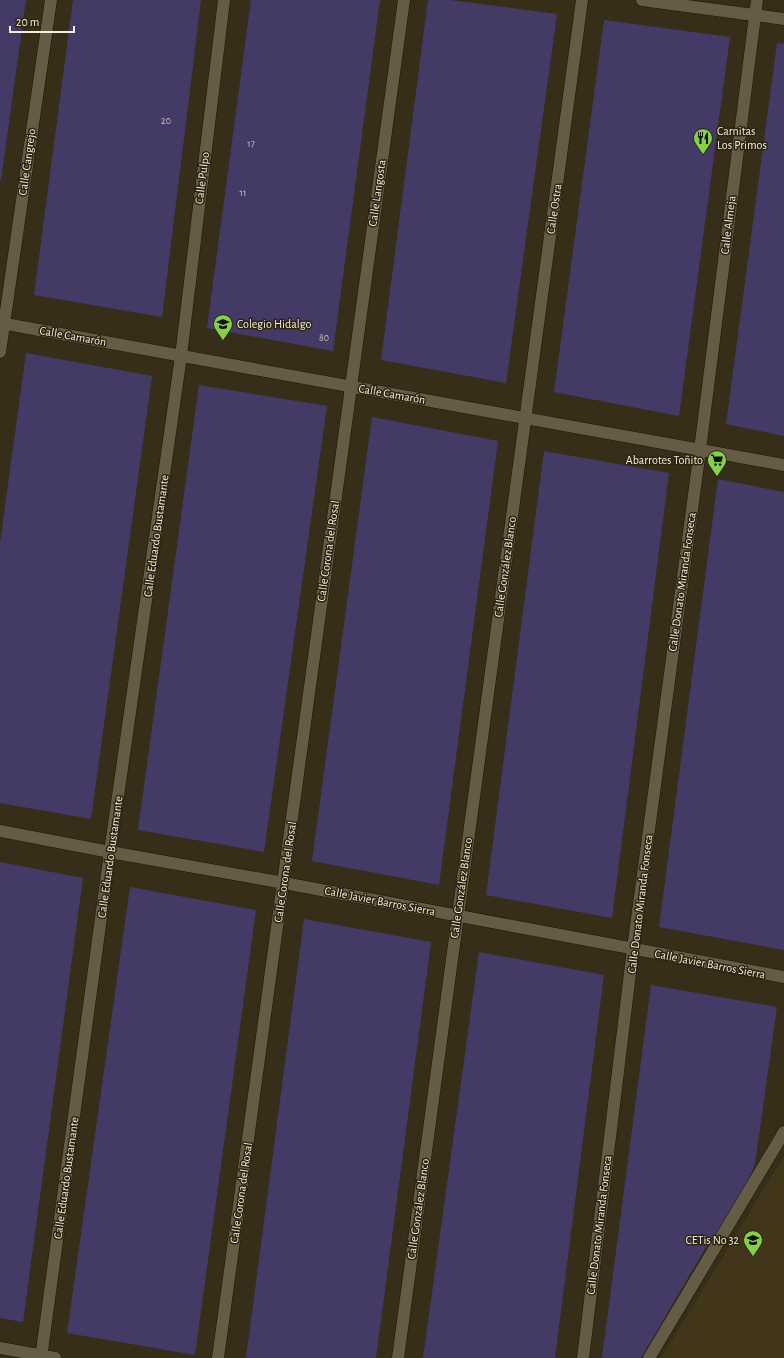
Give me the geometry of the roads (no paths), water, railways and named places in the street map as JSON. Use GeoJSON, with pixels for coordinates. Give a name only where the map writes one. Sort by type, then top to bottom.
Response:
{"type":"FeatureCollection","features":[{"type":"Feature","properties":{"kind":"street","name":"Calle Cangrejo"},"geometry":{"type":"LineString","coordinates":[[0,352],[2,323],[51,0]]}},
{"type":"Feature","properties":{"kind":"street","name":"Calle Pulpo"},"geometry":{"type":"LineString","coordinates":[[181,356],[224,0]]}},
{"type":"Feature","properties":{"kind":"street","name":"Calle Langosta"},"geometry":{"type":"LineString","coordinates":[[349,386],[404,0]]}},
{"type":"Feature","properties":{"kind":"street","name":"Calle Ostra"},"geometry":{"type":"LineString","coordinates":[[526,418],[582,0]]}},
{"type":"Feature","properties":{"kind":"street"},"geometry":{"type":"LineString","coordinates":[[642,0],[784,19]]}},
{"type":"Feature","properties":{"kind":"street","name":"Calle Almeja"},"geometry":{"type":"LineString","coordinates":[[700,450],[757,0]]}},
{"type":"Feature","properties":{"kind":"street","name":"Calle Camarón"},"geometry":{"type":"LineString","coordinates":[[2,323],[784,465]]}},
{"type":"Feature","properties":{"kind":"street","name":"Calle Eduardo Bustamante"},"geometry":{"type":"LineString","coordinates":[[41,1357],[110,852],[181,356]]}},
{"type":"Feature","properties":{"kind":"street","name":"Calle Corona del Rosal"},"geometry":{"type":"LineString","coordinates":[[218,1358],[284,883],[349,386]]}},
{"type":"Feature","properties":{"kind":"street","name":"Calle González Blanco"},"geometry":{"type":"LineString","coordinates":[[398,1358],[526,418]]}},
{"type":"Feature","properties":{"kind":"street","name":"Calle Donato Miranda Fonseca"},"geometry":{"type":"LineString","coordinates":[[583,1358],[633,949],[700,450]]}},
{"type":"Feature","properties":{"kind":"street","name":"Calle Javier Barros Sierra"},"geometry":{"type":"LineString","coordinates":[[0,831],[284,883],[784,978]]}},
{"type":"Feature","properties":{"kind":"street"},"geometry":{"type":"LineString","coordinates":[[649,1358],[784,1131]]}},
{"type":"Feature","properties":{"kind":"street"},"geometry":{"type":"LineString","coordinates":[[0,1348],[41,1357],[55,1358]]}},
{"type":"Feature","properties":{"kind":"place","name":"Carnitas Los Primos"},"geometry":{"type":"Point","coordinates":[703,155]}},
{"type":"Feature","properties":{"kind":"place","name":"Colegio Hidalgo"},"geometry":{"type":"Point","coordinates":[223,341]}},
{"type":"Feature","properties":{"kind":"place","name":"Abarrotes Toñito"},"geometry":{"type":"Point","coordinates":[717,477]}},
{"type":"Feature","properties":{"kind":"place","name":"CETis No 32"},"geometry":{"type":"Point","coordinates":[753,1257]}}]}
